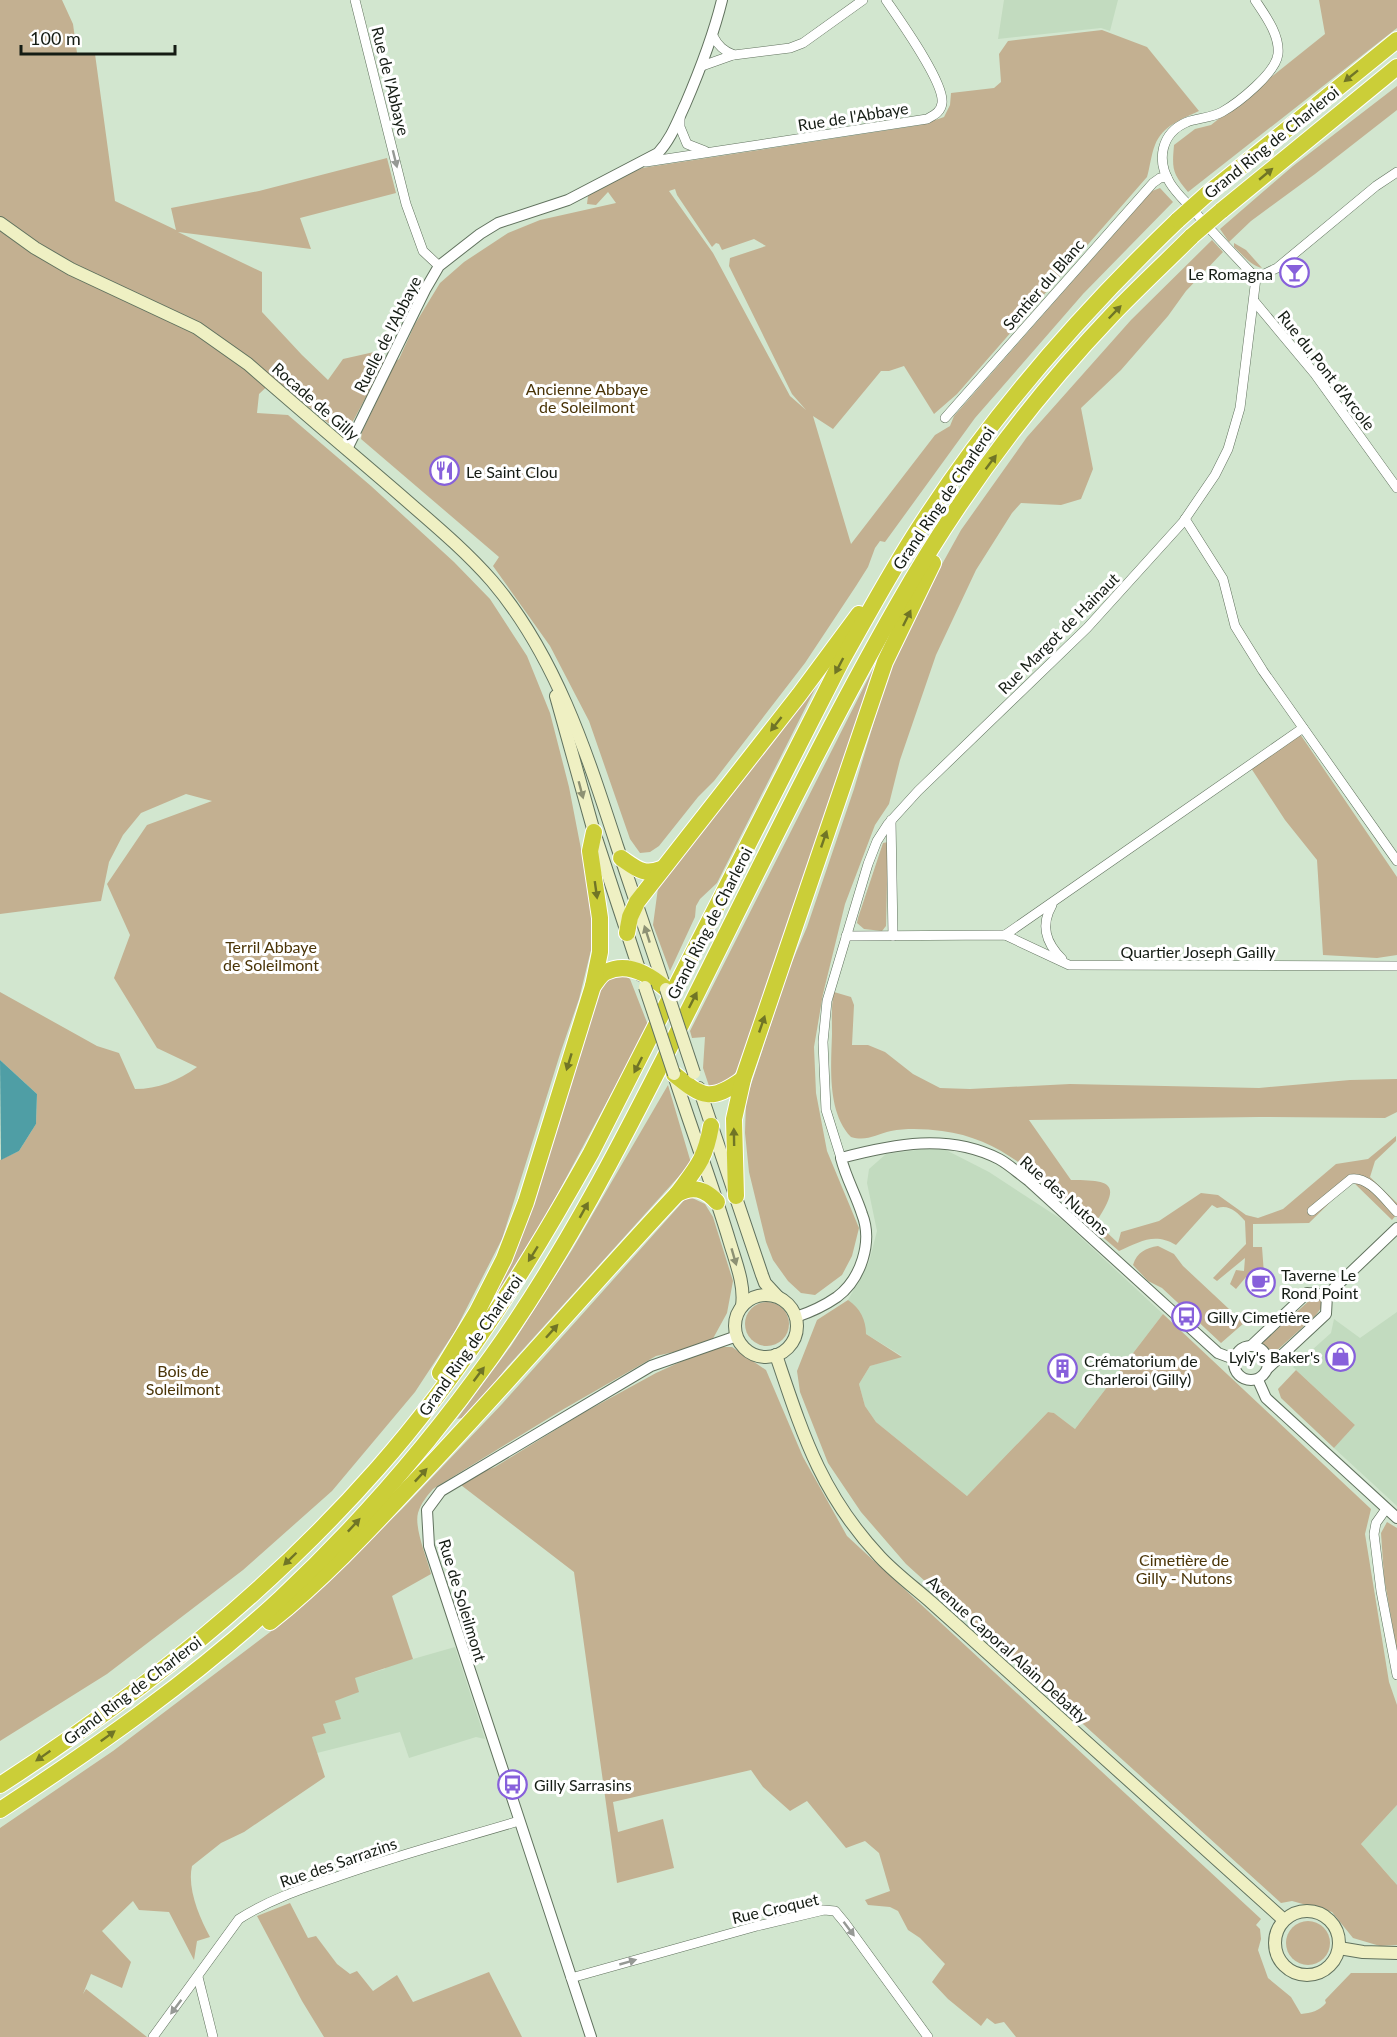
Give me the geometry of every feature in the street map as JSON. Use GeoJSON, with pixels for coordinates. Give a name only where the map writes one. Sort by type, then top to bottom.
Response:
{"type":"FeatureCollection","features":[{"type":"Feature","properties":{"kind":"highway","name":"Grand Ring de Charleroi"},"geometry":{"type":"LineString","coordinates":[[0,1785],[140,1687],[267,1581],[323,1527],[378,1467],[428,1407],[474,1345],[554,1220],[628,1083],[806,730],[877,597],[921,525],[958,471],[1003,411],[1095,303],[1178,220],[1397,40]]}},
{"type":"Feature","properties":{"kind":"highway","name":"Grand Ring de Charleroi"},"geometry":{"type":"LineString","coordinates":[[0,1810],[94,1747],[220,1651],[297,1583],[339,1542],[393,1482],[493,1356],[573,1230],[643,1101],[820,747],[900,600],[957,510],[1020,422],[1112,315],[1192,236],[1397,67]]}},
{"type":"Feature","properties":{"kind":"highway"},"geometry":{"type":"LineString","coordinates":[[736,1196],[734,1119],[743,1079],[885,662],[926,580],[957,510]]}},
{"type":"Feature","properties":{"kind":"highway"},"geometry":{"type":"LineString","coordinates":[[627,933],[630,917],[637,902],[661,869],[799,695],[855,617],[877,597]]}},
{"type":"Feature","properties":{"kind":"highway"},"geometry":{"type":"LineString","coordinates":[[428,1407],[435,1380],[477,1312],[507,1250],[526,1202],[593,986],[600,952],[600,918],[590,851],[594,832]]}},
{"type":"Feature","properties":{"kind":"highway"},"geometry":{"type":"LineString","coordinates":[[621,858],[639,870],[651,873],[661,869]]}},
{"type":"Feature","properties":{"kind":"highway"},"geometry":{"type":"LineString","coordinates":[[593,986],[604,972],[621,968],[648,975],[666,989]]}},
{"type":"Feature","properties":{"kind":"highway"},"geometry":{"type":"LineString","coordinates":[[674,1074],[691,1088],[713,1094],[728,1090],[743,1079]]}},
{"type":"Feature","properties":{"kind":"highway"},"geometry":{"type":"LineString","coordinates":[[220,1651],[257,1632],[288,1607],[348,1551],[464,1429],[677,1194],[702,1161],[708,1147],[711,1126]]}},
{"type":"Feature","properties":{"kind":"highway"},"geometry":{"type":"LineString","coordinates":[[677,1194],[687,1189],[699,1189],[710,1194],[717,1202]]}},
{"type":"Feature","properties":{"kind":"main road","name":"Rocade de Gilly"},"geometry":{"type":"LineString","coordinates":[[0,223],[35,248],[71,269],[197,328],[248,364],[463,551],[492,582],[515,612],[551,675]]}},
{"type":"Feature","properties":{"kind":"main road"},"geometry":{"type":"LineString","coordinates":[[551,675],[594,832],[627,933],[648,975]]}},
{"type":"Feature","properties":{"kind":"main road"},"geometry":{"type":"LineString","coordinates":[[551,675],[579,734],[637,902],[648,975],[674,1074]]}},
{"type":"Feature","properties":{"kind":"main road"},"geometry":{"type":"LineString","coordinates":[[666,989],[691,1088],[702,1161],[741,1281],[743,1298],[735,1320],[737,1336],[743,1346],[752,1353],[764,1357],[776,1355],[791,1344],[797,1327],[796,1317],[792,1308],[765,1283],[711,1126],[691,1088]]}},
{"type":"Feature","properties":{"kind":"main road"},"geometry":{"type":"LineString","coordinates":[[742,1306],[752,1298],[764,1294],[777,1296]]}},
{"type":"Feature","properties":{"kind":"main road","name":"Avenue Caporal Alain Debatty"},"geometry":{"type":"LineString","coordinates":[[776,1355],[795,1415],[829,1491],[848,1520],[881,1559],[1284,1920]]}},
{"type":"Feature","properties":{"kind":"main road"},"geometry":{"type":"LineString","coordinates":[[1302,1911],[1312,1911],[1322,1914],[1336,1928],[1339,1948],[1336,1959],[1329,1967],[1319,1973],[1297,1974],[1288,1969],[1280,1960],[1275,1939],[1284,1920],[1302,1911]]}},
{"type":"Feature","properties":{"kind":"main road"},"geometry":{"type":"LineString","coordinates":[[1339,1948],[1363,1952],[1397,1953]]}},
{"type":"Feature","properties":{"kind":"street","name":"Rue de l'Abbaye"},"geometry":{"type":"LineString","coordinates":[[355,0],[406,204],[423,251],[439,266]]}},
{"type":"Feature","properties":{"kind":"street"},"geometry":{"type":"LineString","coordinates":[[439,266],[498,223],[568,200],[658,153],[668,142],[702,66],[713,36],[722,0]]}},
{"type":"Feature","properties":{"kind":"street"},"geometry":{"type":"LineString","coordinates":[[702,66],[733,55],[790,48],[803,44],[863,0]]}},
{"type":"Feature","properties":{"kind":"street","name":"Rue de l'Abbaye"},"geometry":{"type":"LineString","coordinates":[[644,162],[927,120],[939,112],[943,102],[940,91],[924,58],[886,0]]}},
{"type":"Feature","properties":{"kind":"street"},"geometry":{"type":"LineString","coordinates":[[1256,0],[1277,41],[1278,55],[1274,66],[1266,77],[1222,112],[1180,125],[1168,136],[1164,143],[1162,159],[1170,183],[1256,278],[1278,268],[1376,186],[1397,172]]}},
{"type":"Feature","properties":{"kind":"street"},"geometry":{"type":"LineString","coordinates":[[713,36],[717,45],[733,55]]}},
{"type":"Feature","properties":{"kind":"street"},"geometry":{"type":"LineString","coordinates":[[680,116],[680,127],[687,144],[696,149],[711,152]]}},
{"type":"Feature","properties":{"kind":"street","name":"Sentier du Blanc"},"geometry":{"type":"LineString","coordinates":[[945,418],[1153,183],[1160,178],[1167,177]]}},
{"type":"Feature","properties":{"kind":"street","name":"Ruelle de l'Abbaye"},"geometry":{"type":"LineString","coordinates":[[346,449],[424,290],[439,266]]}},
{"type":"Feature","properties":{"kind":"street","name":"Rue Margot de Hainaut"},"geometry":{"type":"LineString","coordinates":[[841,1158],[826,1110],[823,1042],[827,1000],[877,841],[891,820],[1087,628],[1140,572],[1185,519],[1215,475],[1228,449],[1240,408],[1256,278]]}},
{"type":"Feature","properties":{"kind":"street","name":"Rue du Pont d'Arcole"},"geometry":{"type":"LineString","coordinates":[[1254,301],[1315,374],[1397,488]]}},
{"type":"Feature","properties":{"kind":"street"},"geometry":{"type":"LineString","coordinates":[[1185,519],[1223,579],[1235,626],[1303,728],[1397,861]]}},
{"type":"Feature","properties":{"kind":"street"},"geometry":{"type":"LineString","coordinates":[[1005,935],[1303,728]]}},
{"type":"Feature","properties":{"kind":"street"},"geometry":{"type":"LineString","coordinates":[[891,820],[893,936]]}},
{"type":"Feature","properties":{"kind":"street"},"geometry":{"type":"LineString","coordinates":[[1053,903],[1045,920],[1046,936],[1049,945],[1069,965]]}},
{"type":"Feature","properties":{"kind":"street","name":"Quartier Joseph Gailly"},"geometry":{"type":"LineString","coordinates":[[846,936],[1005,935],[1069,965],[1397,966]]}},
{"type":"Feature","properties":{"kind":"street","name":"Rue des Nutons"},"geometry":{"type":"LineString","coordinates":[[841,1158],[877,1149],[931,1143],[966,1146],[1000,1160],[1029,1181],[1218,1353],[1234,1359]]}},
{"type":"Feature","properties":{"kind":"street"},"geometry":{"type":"LineString","coordinates":[[796,1317],[819,1308],[839,1295],[854,1279],[862,1262],[867,1241],[863,1216],[846,1178],[841,1158]]}},
{"type":"Feature","properties":{"kind":"street"},"geometry":{"type":"LineString","coordinates":[[1312,1211],[1351,1179],[1356,1178],[1366,1182],[1397,1212]]}},
{"type":"Feature","properties":{"kind":"street"},"geometry":{"type":"LineString","coordinates":[[1326,1295],[1307,1293],[1251,1346],[1239,1350],[1234,1359],[1234,1370],[1240,1377],[1245,1380],[1258,1380],[1266,1373],[1268,1368],[1326,1314],[1326,1295],[1397,1228]]}},
{"type":"Feature","properties":{"kind":"street","name":"Rue de Soleilmont"},"geometry":{"type":"LineString","coordinates":[[591,2037],[429,1546],[427,1510],[441,1491],[651,1366],[737,1336]]}},
{"type":"Feature","properties":{"kind":"street"},"geometry":{"type":"LineString","coordinates":[[1251,1346],[1257,1347],[1266,1355],[1268,1368]]}},
{"type":"Feature","properties":{"kind":"street"},"geometry":{"type":"LineString","coordinates":[[1258,1380],[1266,1398],[1397,1518]]}},
{"type":"Feature","properties":{"kind":"street"},"geometry":{"type":"LineString","coordinates":[[1386,1509],[1376,1522],[1374,1534],[1381,1591],[1397,1675]]}},
{"type":"Feature","properties":{"kind":"street","name":"Rue des Sarrazins"},"geometry":{"type":"LineString","coordinates":[[153,2037],[239,1919],[259,1906],[294,1891],[386,1860],[519,1821]]}},
{"type":"Feature","properties":{"kind":"street","name":"Rue Croquet"},"geometry":{"type":"LineString","coordinates":[[571,1978],[757,1926],[824,1910],[835,1911],[928,2037]]}},
{"type":"Feature","properties":{"kind":"street"},"geometry":{"type":"LineString","coordinates":[[198,1977],[213,2037]]}},
{"type":"Feature","properties":{"kind":"shaded area"},"geometry":{"type":"Polygon","coordinates":[[[1004,0],[1118,0],[1110,31],[1101,28],[998,39],[1004,0]]]}},
{"type":"Feature","properties":{"kind":"shaded area"},"geometry":{"type":"Polygon","coordinates":[[[940,1147],[989,1172],[1061,1219],[1163,1314],[1075,1429],[1054,1413],[1048,1412],[967,1496],[876,1422],[865,1406],[859,1384],[870,1366],[902,1356],[866,1334],[848,1300],[869,1262],[877,1231],[867,1183],[869,1169],[886,1154],[940,1147]]]}},
{"type":"Feature","properties":{"kind":"shaded area"},"geometry":{"type":"Polygon","coordinates":[[[1397,1312],[1397,1506],[1334,1448],[1355,1425],[1293,1367],[1331,1333],[1334,1319],[1360,1338],[1397,1312]]]}},
{"type":"Feature","properties":{"kind":"shaded area"},"geometry":{"type":"Polygon","coordinates":[[[455,1647],[485,1739],[476,1737],[409,1758],[400,1732],[317,1753],[312,1737],[325,1733],[323,1724],[335,1701],[354,1678],[455,1647]]]}},
{"type":"Feature","properties":{"kind":"shaded area"},"geometry":{"type":"Polygon","coordinates":[[[1397,1805],[1397,1885],[1396,1886],[1361,1844],[1397,1805]]]}},
{"type":"Feature","properties":{"kind":"green space"},"geometry":{"type":"Polygon","coordinates":[[[0,0],[62,0],[73,24],[77,53],[95,54],[115,201],[176,230],[171,208],[259,191],[387,158],[396,193],[300,218],[311,249],[178,232],[262,272],[262,312],[328,380],[343,359],[374,352],[387,358],[352,423],[328,423],[275,379],[259,394],[257,413],[288,415],[371,486],[454,562],[490,599],[527,656],[550,713],[569,787],[592,906],[591,950],[579,999],[502,1239],[455,1331],[415,1392],[332,1491],[243,1570],[107,1674],[0,1741],[0,1160],[19,1151],[36,1124],[37,1094],[0,1060],[0,992],[97,1046],[119,1053],[135,1089],[152,1088],[168,1083],[197,1067],[157,1048],[114,978],[130,935],[107,884],[147,825],[212,801],[186,794],[141,813],[123,835],[109,862],[101,901],[0,914],[0,0]]]}},
{"type":"Feature","properties":{"kind":"green space"},"geometry":{"type":"Polygon","coordinates":[[[1319,0],[1397,0],[1397,28],[1188,192],[1174,170],[1174,145],[1195,129],[1211,125],[1325,34],[1319,0]]]}},
{"type":"Feature","properties":{"kind":"green space","name":"Ancienne Abbaye de Soleilmont"},"geometry":{"type":"Polygon","coordinates":[[[1102,30],[1147,47],[1199,111],[1173,124],[1162,133],[1154,149],[1147,177],[957,394],[934,414],[904,366],[881,371],[833,429],[813,416],[851,544],[935,435],[950,426],[954,416],[1152,191],[1160,188],[1173,202],[1083,294],[975,418],[885,542],[880,541],[875,548],[868,567],[805,663],[714,781],[698,797],[659,846],[650,852],[640,853],[630,839],[589,721],[550,646],[493,566],[499,557],[361,439],[362,432],[415,324],[440,283],[464,262],[508,233],[540,220],[616,203],[608,192],[596,205],[587,204],[588,196],[598,188],[642,168],[921,125],[944,117],[950,105],[951,93],[994,88],[1001,82],[999,54],[1008,41],[1102,30]],[[675,189],[669,191],[713,253],[790,396],[806,410],[792,394],[729,266],[730,258],[766,246],[754,239],[722,250],[716,243],[712,247],[675,189]]]}},
{"type":"Feature","properties":{"kind":"green space"},"geometry":{"type":"Polygon","coordinates":[[[1397,86],[1397,110],[1251,221],[1229,242],[1220,229],[1293,166],[1397,86]]]}},
{"type":"Feature","properties":{"kind":"green space"},"geometry":{"type":"Polygon","coordinates":[[[1212,240],[1223,252],[1186,291],[1168,316],[1121,370],[1081,408],[1093,469],[1081,499],[1061,505],[1021,503],[1012,513],[976,570],[936,655],[900,760],[889,804],[875,825],[845,904],[823,994],[814,1047],[816,1093],[827,1151],[859,1228],[852,1256],[842,1275],[815,1295],[801,1293],[788,1281],[773,1260],[766,1242],[749,1172],[745,1133],[746,1100],[789,969],[807,927],[854,789],[892,661],[921,602],[961,530],[1027,437],[1131,320],[1212,240]]]}},
{"type":"Feature","properties":{"kind":"green space"},"geometry":{"type":"Polygon","coordinates":[[[1234,243],[1246,250],[1262,268],[1247,259],[1234,247],[1234,243]]]}},
{"type":"Feature","properties":{"kind":"green space"},"geometry":{"type":"Polygon","coordinates":[[[879,657],[741,1064],[728,1080],[719,1085],[709,1086],[703,1068],[705,1037],[692,1038],[690,1031],[879,657]]]}},
{"type":"Feature","properties":{"kind":"green space"},"geometry":{"type":"Polygon","coordinates":[[[826,667],[717,883],[696,906],[695,917],[670,971],[653,925],[658,888],[826,667]]]}},
{"type":"Feature","properties":{"kind":"green space"},"geometry":{"type":"Polygon","coordinates":[[[1298,731],[1397,877],[1397,955],[1377,958],[1323,955],[1317,860],[1285,820],[1249,765],[1298,731]]]}},
{"type":"Feature","properties":{"kind":"green space"},"geometry":{"type":"Polygon","coordinates":[[[888,842],[886,926],[882,931],[864,929],[857,923],[858,918],[883,843],[888,842]]]}},
{"type":"Feature","properties":{"kind":"green space"},"geometry":{"type":"Polygon","coordinates":[[[621,973],[630,979],[648,1025],[544,1219],[492,1301],[514,1253],[601,984],[621,973]]]}},
{"type":"Feature","properties":{"kind":"green space"},"geometry":{"type":"Polygon","coordinates":[[[834,992],[851,997],[854,1005],[852,1045],[868,1045],[885,1052],[913,1074],[940,1088],[970,1089],[1070,1084],[1259,1088],[1350,1080],[1397,1079],[1397,1112],[1385,1118],[1029,1120],[1071,1180],[1096,1181],[1109,1187],[1109,1199],[1096,1222],[1118,1243],[1121,1232],[1159,1221],[1201,1193],[1218,1195],[1246,1215],[1258,1218],[1283,1209],[1336,1164],[1368,1159],[1396,1136],[1396,1141],[1375,1161],[1370,1177],[1397,1203],[1397,1214],[1392,1220],[1352,1181],[1309,1223],[1253,1224],[1253,1247],[1262,1247],[1264,1274],[1253,1274],[1253,1277],[1246,1277],[1236,1289],[1230,1284],[1236,1270],[1244,1271],[1245,1258],[1217,1281],[1213,1278],[1246,1244],[1245,1221],[1229,1208],[1217,1208],[1212,1205],[1176,1245],[1161,1239],[1154,1239],[1119,1251],[1038,1178],[1017,1161],[994,1147],[969,1137],[942,1131],[916,1129],[891,1131],[867,1138],[851,1137],[843,1127],[838,1115],[832,1088],[834,992]]]}},
{"type":"Feature","properties":{"kind":"green space"},"geometry":{"type":"Polygon","coordinates":[[[668,1085],[691,1163],[507,1367],[467,1417],[457,1419],[511,1346],[572,1250],[668,1085]]]}},
{"type":"Feature","properties":{"kind":"green space"},"geometry":{"type":"Polygon","coordinates":[[[688,1196],[705,1204],[713,1217],[733,1281],[727,1313],[710,1344],[656,1356],[433,1489],[421,1506],[417,1519],[419,1535],[431,1574],[392,1596],[413,1659],[355,1678],[359,1692],[335,1701],[341,1719],[323,1724],[326,1733],[312,1737],[325,1777],[244,1832],[221,1843],[192,1866],[193,1893],[198,1912],[210,1937],[197,1941],[194,1960],[169,1912],[139,1910],[133,1901],[102,1931],[131,1962],[122,1988],[91,1974],[83,1994],[86,1989],[147,2037],[0,2037],[0,1828],[113,1751],[286,1620],[402,1509],[502,1404],[688,1196]]]}},
{"type":"Feature","properties":{"kind":"green space"},"geometry":{"type":"Polygon","coordinates":[[[1158,1246],[1174,1254],[1183,1266],[1244,1323],[1221,1343],[1162,1288],[1148,1281],[1133,1265],[1142,1251],[1158,1246]]]}},
{"type":"Feature","properties":{"kind":"green space"},"geometry":{"type":"Polygon","coordinates":[[[1318,1298],[1321,1301],[1321,1308],[1316,1315],[1273,1354],[1262,1343],[1310,1300],[1318,1298]]]}},
{"type":"Feature","properties":{"kind":"green space","name":"Cimetière de Gilly - Nutons"},"geometry":{"type":"Polygon","coordinates":[[[848,1300],[862,1315],[866,1334],[902,1357],[870,1366],[859,1384],[865,1406],[876,1422],[967,1496],[1048,1412],[1054,1413],[1075,1429],[1163,1314],[1371,1509],[1365,1534],[1389,1682],[1397,1705],[1397,1805],[1361,1844],[1397,1885],[1397,1945],[1380,1946],[1353,1938],[1332,1912],[1292,1901],[1281,1903],[906,1564],[861,1512],[828,1463],[800,1392],[797,1371],[817,1320],[848,1300]]]}},
{"type":"Feature","properties":{"kind":"green space"},"geometry":{"type":"Polygon","coordinates":[[[767,1302],[782,1309],[789,1324],[782,1339],[767,1346],[752,1339],[745,1324],[752,1309],[767,1302]]]}},
{"type":"Feature","properties":{"kind":"green space"},"geometry":{"type":"Polygon","coordinates":[[[713,1347],[732,1347],[766,1370],[803,1457],[847,1536],[1261,1919],[1256,1925],[1260,1929],[1261,1939],[1258,1950],[1268,1978],[1291,1997],[1301,2014],[1315,2011],[1323,2006],[1326,2003],[1325,2000],[1351,1973],[1397,1973],[1397,2037],[1016,2037],[1004,2022],[995,2024],[987,2018],[981,2026],[948,1999],[932,1982],[945,1964],[920,1938],[908,1930],[898,1911],[890,1907],[868,1905],[865,1900],[890,1891],[879,1853],[865,1841],[846,1848],[807,1801],[790,1811],[763,1787],[751,1770],[613,1802],[618,1832],[663,1819],[674,1868],[617,1883],[574,1572],[457,1482],[495,1467],[583,1413],[656,1373],[713,1347]]]}},
{"type":"Feature","properties":{"kind":"green space"},"geometry":{"type":"Polygon","coordinates":[[[1296,1370],[1355,1425],[1334,1448],[1281,1398],[1278,1389],[1296,1370]]]}},
{"type":"Feature","properties":{"kind":"green space"},"geometry":{"type":"Polygon","coordinates":[[[1387,1522],[1397,1528],[1397,1652],[1384,1577],[1381,1533],[1387,1522]]]}},
{"type":"Feature","properties":{"kind":"green space"},"geometry":{"type":"Polygon","coordinates":[[[290,1903],[308,1938],[316,1936],[337,1964],[350,1974],[357,1971],[373,1991],[397,1975],[413,2002],[489,1972],[522,2037],[324,2037],[302,2001],[257,1916],[290,1903]]]}},
{"type":"Feature","properties":{"kind":"green space"},"geometry":{"type":"Polygon","coordinates":[[[1308,1921],[1323,1928],[1330,1943],[1323,1958],[1308,1965],[1293,1958],[1286,1943],[1293,1928],[1308,1921]]]}},
{"type":"Feature","properties":{"kind":"water"},"geometry":{"type":"Polygon","coordinates":[[[0,1060],[37,1094],[36,1124],[19,1151],[1,1160],[0,1060]]]}},
{"type":"Feature","properties":{"kind":"place","name":"Le Romagna"},"geometry":{"type":"Point","coordinates":[1294,273]}},
{"type":"Feature","properties":{"kind":"place","name":"Le Saint Clou"},"geometry":{"type":"Point","coordinates":[445,471]}},
{"type":"Feature","properties":{"kind":"place","name":"Taverne Le Rond Point"},"geometry":{"type":"Point","coordinates":[1260,1283]}},
{"type":"Feature","properties":{"kind":"place","name":"Gilly Cimetière"},"geometry":{"type":"Point","coordinates":[1186,1316]}},
{"type":"Feature","properties":{"kind":"place","name":"Lyly's Baker's"},"geometry":{"type":"Point","coordinates":[1341,1356]}},
{"type":"Feature","properties":{"kind":"place","name":"Crématorium de Charleroi (Gilly)"},"geometry":{"type":"Point","coordinates":[1063,1369]}},
{"type":"Feature","properties":{"kind":"place","name":"Gilly Sarrasins"},"geometry":{"type":"Point","coordinates":[513,1784]}},
{"type":"Feature","properties":{"kind":"park label","name":"Terril Abbaye de Soleilmont"},"geometry":{"type":"Point","coordinates":[271,955]}},
{"type":"Feature","properties":{"kind":"park label","name":"Bois de Soleilmont"},"geometry":{"type":"Point","coordinates":[183,1379]}}]}
